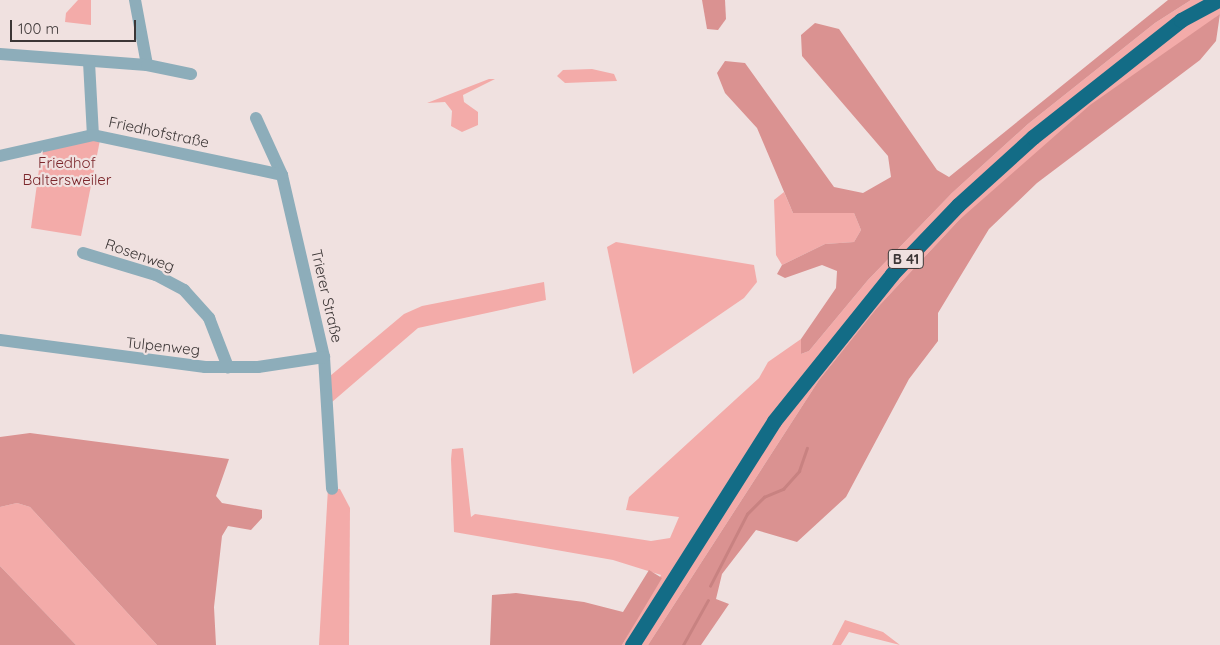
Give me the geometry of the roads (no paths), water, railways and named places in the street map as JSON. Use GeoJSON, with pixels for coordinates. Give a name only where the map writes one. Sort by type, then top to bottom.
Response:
{"type":"FeatureCollection","features":[{"type":"Feature","properties":{"kind":"highway","name":"B 41"},"geometry":{"type":"LineString","coordinates":[[632,645],[689,550],[774,421],[892,274],[958,205],[1033,137],[1180,20],[1218,0]]}},
{"type":"Feature","properties":{"kind":"street"},"geometry":{"type":"LineString","coordinates":[[135,0],[147,65]]}},
{"type":"Feature","properties":{"kind":"street"},"geometry":{"type":"LineString","coordinates":[[0,54],[147,65],[190,74]]}},
{"type":"Feature","properties":{"kind":"street"},"geometry":{"type":"LineString","coordinates":[[89,62],[94,135]]}},
{"type":"Feature","properties":{"kind":"street","name":"Trierer Straße"},"geometry":{"type":"LineString","coordinates":[[256,118],[282,174],[324,357],[332,489]]}},
{"type":"Feature","properties":{"kind":"street","name":"Friedhofstraße"},"geometry":{"type":"LineString","coordinates":[[0,156],[94,135],[282,174]]}},
{"type":"Feature","properties":{"kind":"street","name":"Rosenweg"},"geometry":{"type":"LineString","coordinates":[[83,253],[156,275],[184,290],[209,318],[228,367]]}},
{"type":"Feature","properties":{"kind":"street","name":"Tulpenweg"},"geometry":{"type":"LineString","coordinates":[[0,340],[124,359],[228,367],[324,357]]}},
{"type":"Feature","properties":{"kind":"waterway"},"geometry":{"type":"LineString","coordinates":[[710,586],[747,514],[764,497],[783,489],[799,471],[807,448]]}},
{"type":"Feature","properties":{"kind":"waterway"},"geometry":{"type":"LineString","coordinates":[[683,645],[708,600]]}},
{"type":"Feature","properties":{"kind":"park label","name":"Friedhof Baltersweiler"},"geometry":{"type":"Point","coordinates":[67,170]}}]}
